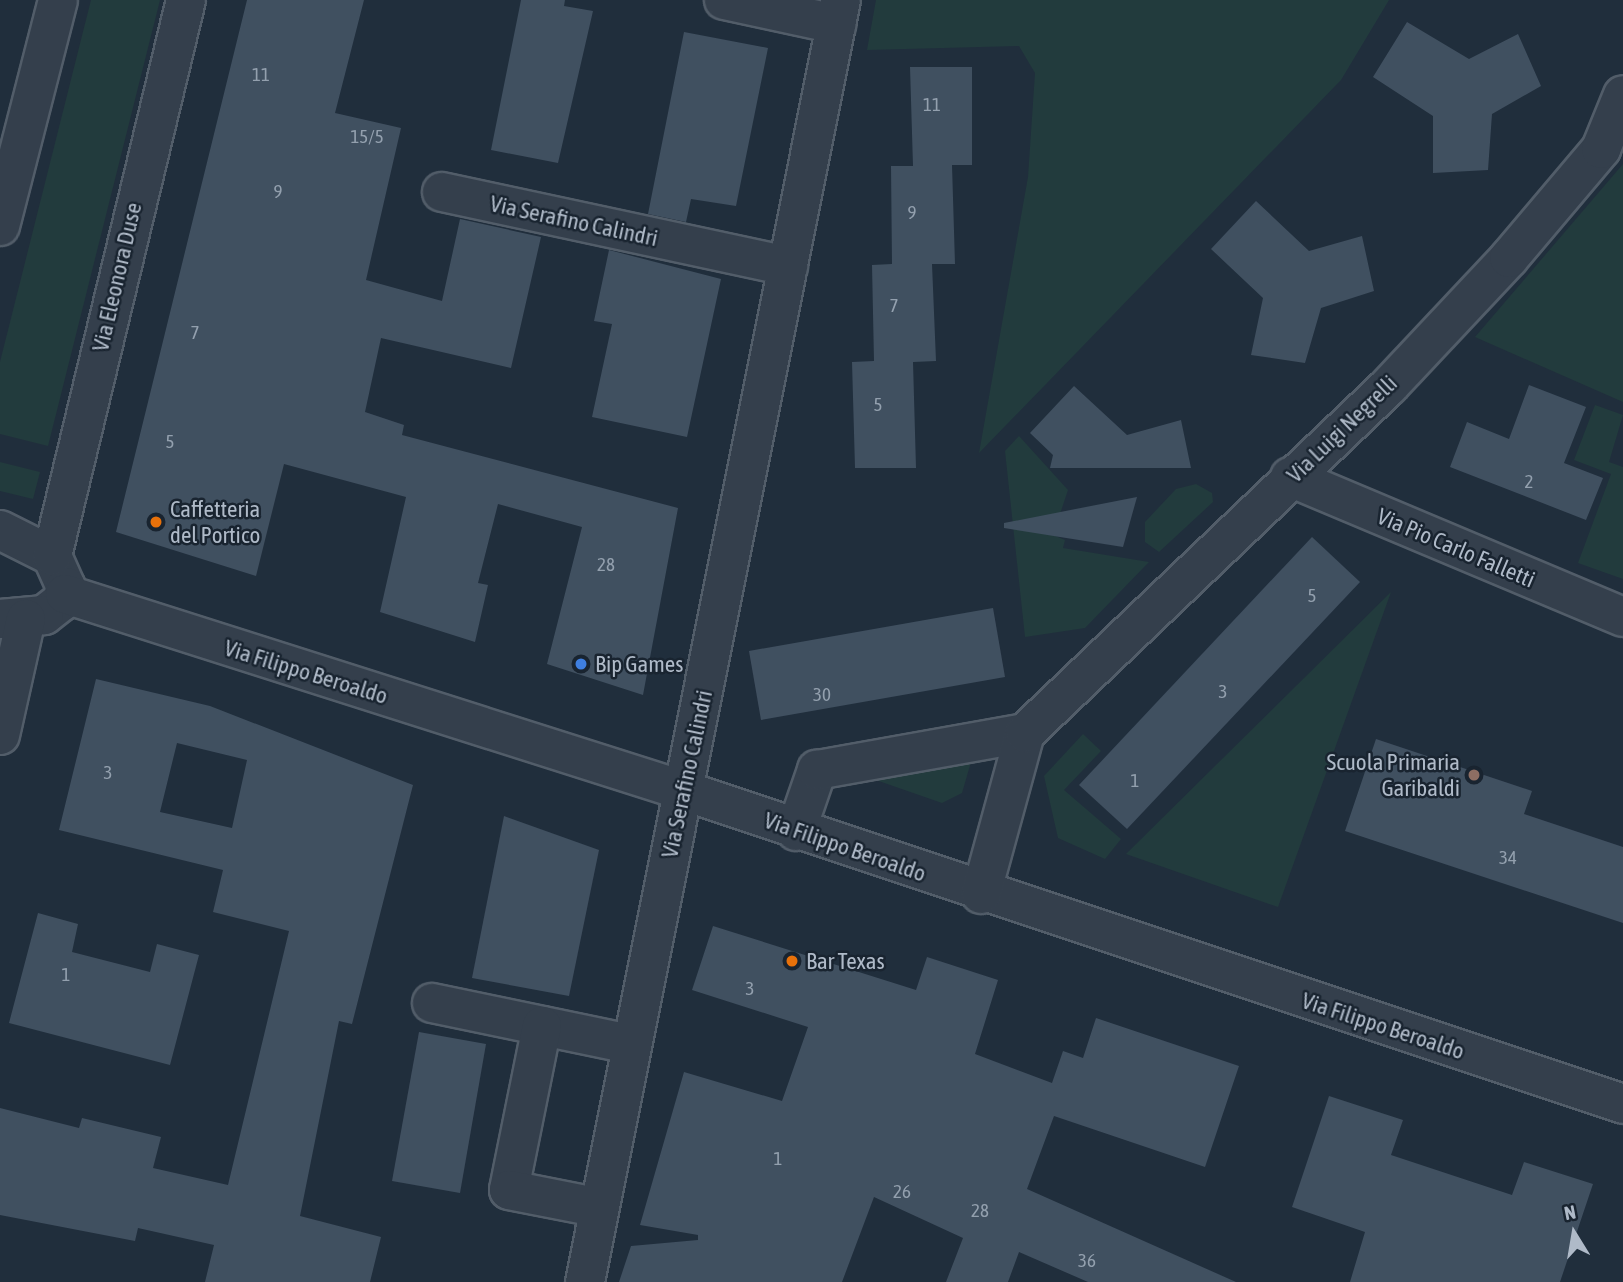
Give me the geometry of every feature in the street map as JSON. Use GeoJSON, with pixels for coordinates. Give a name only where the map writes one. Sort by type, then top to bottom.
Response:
{"type":"FeatureCollection","features":[{"type":"Feature","properties":{"kind":"street"},"geometry":{"type":"LineString","coordinates":[[0,226],[58,0]]}},
{"type":"Feature","properties":{"kind":"street","name":"Via Eleonora Duse"},"geometry":{"type":"LineString","coordinates":[[52,556],[186,0]]}},
{"type":"Feature","properties":{"kind":"street"},"geometry":{"type":"LineString","coordinates":[[724,0],[839,12]]}},
{"type":"Feature","properties":{"kind":"street","name":"Via Serafino Calindri"},"geometry":{"type":"LineString","coordinates":[[585,1282],[596,1207],[685,791],[839,12]]}},
{"type":"Feature","properties":{"kind":"street","name":"Via Luigi Negrelli"},"geometry":{"type":"LineString","coordinates":[[1025,733],[1290,477],[1389,386],[1560,202],[1601,149],[1623,95]]}},
{"type":"Feature","properties":{"kind":"street","name":"Via Serafino Calindri"},"geometry":{"type":"LineString","coordinates":[[442,192],[788,266]]}},
{"type":"Feature","properties":{"kind":"street","name":"Via Pio Carlo Falletti"},"geometry":{"type":"LineString","coordinates":[[1290,477],[1623,617]]}},
{"type":"Feature","properties":{"kind":"street"},"geometry":{"type":"LineString","coordinates":[[0,530],[52,556],[65,594],[58,607],[13,619],[0,735]]}},
{"type":"Feature","properties":{"kind":"street","name":"Via Filippo Beroaldo"},"geometry":{"type":"LineString","coordinates":[[65,594],[685,791],[981,894],[1623,1104]]}},
{"type":"Feature","properties":{"kind":"street"},"geometry":{"type":"LineString","coordinates":[[796,831],[817,770],[1025,733],[981,894]]}},
{"type":"Feature","properties":{"kind":"street"},"geometry":{"type":"LineString","coordinates":[[432,1003],[630,1044]]}},
{"type":"Feature","properties":{"kind":"street"},"geometry":{"type":"LineString","coordinates":[[542,1026],[509,1190],[596,1207]]}},
{"type":"Feature","properties":{"kind":"green space"},"geometry":{"type":"Polygon","coordinates":[[[91,0],[160,0],[48,446],[0,434],[0,362],[91,0]]]}},
{"type":"Feature","properties":{"kind":"green space"},"geometry":{"type":"Polygon","coordinates":[[[876,0],[1389,0],[1341,80],[979,453],[1028,177],[1035,73],[1019,46],[867,50],[876,0]]]}},
{"type":"Feature","properties":{"kind":"green space"},"geometry":{"type":"Polygon","coordinates":[[[1623,164],[1623,402],[1475,337],[1623,164]]]}},
{"type":"Feature","properties":{"kind":"green space"},"geometry":{"type":"Polygon","coordinates":[[[1595,405],[1623,415],[1609,462],[1623,467],[1623,579],[1578,563],[1611,474],[1574,460],[1595,405]]]}},
{"type":"Feature","properties":{"kind":"green space"},"geometry":{"type":"Polygon","coordinates":[[[1019,436],[1068,490],[1053,535],[1065,540],[1063,548],[1149,562],[1085,628],[1025,637],[1005,451],[1019,436]]]}},
{"type":"Feature","properties":{"kind":"green space"},"geometry":{"type":"Polygon","coordinates":[[[0,462],[40,472],[33,499],[0,491],[0,462]]]}},
{"type":"Feature","properties":{"kind":"green space"},"geometry":{"type":"Polygon","coordinates":[[[1196,484],[1212,493],[1213,502],[1159,552],[1145,542],[1145,522],[1176,489],[1196,484]]]}},
{"type":"Feature","properties":{"kind":"green space"},"geometry":{"type":"Polygon","coordinates":[[[1391,592],[1278,907],[1126,854],[1391,592]]]}},
{"type":"Feature","properties":{"kind":"green space"},"geometry":{"type":"Polygon","coordinates":[[[1083,734],[1101,751],[1064,790],[1121,839],[1105,859],[1058,838],[1044,776],[1083,734]]]}},
{"type":"Feature","properties":{"kind":"green space"},"geometry":{"type":"Polygon","coordinates":[[[971,762],[962,793],[942,803],[873,779],[971,762]]]}},
{"type":"Feature","properties":{"kind":"building"},"geometry":{"type":"Polygon","coordinates":[[[247,0],[364,0],[335,113],[401,128],[366,280],[442,301],[460,219],[541,237],[511,368],[381,338],[365,412],[404,425],[402,435],[678,508],[643,695],[547,664],[582,527],[498,504],[478,583],[488,585],[475,642],[380,612],[406,497],[284,464],[256,576],[116,532],[247,0]]]}},
{"type":"Feature","properties":{"kind":"building"},"geometry":{"type":"Polygon","coordinates":[[[521,0],[565,0],[564,6],[593,11],[558,163],[491,150],[521,0]]]}},
{"type":"Feature","properties":{"kind":"building"},"geometry":{"type":"Polygon","coordinates":[[[1407,22],[1469,59],[1518,34],[1541,86],[1492,114],[1488,170],[1433,173],[1433,116],[1373,77],[1407,22]]]}},
{"type":"Feature","properties":{"kind":"building"},"geometry":{"type":"Polygon","coordinates":[[[684,32],[768,48],[736,206],[691,199],[686,222],[648,214],[684,32]]]}},
{"type":"Feature","properties":{"kind":"building"},"geometry":{"type":"Polygon","coordinates":[[[910,67],[972,67],[972,165],[952,165],[955,264],[932,264],[936,361],[913,362],[916,468],[855,468],[852,362],[874,361],[872,265],[892,264],[891,166],[913,166],[910,67]]]}},
{"type":"Feature","properties":{"kind":"building"},"geometry":{"type":"Polygon","coordinates":[[[1256,201],[1309,251],[1362,236],[1374,291],[1321,308],[1305,363],[1251,355],[1263,298],[1211,249],[1256,201]]]}},
{"type":"Feature","properties":{"kind":"building"},"geometry":{"type":"Polygon","coordinates":[[[609,250],[721,279],[687,437],[592,417],[612,324],[594,321],[609,250]]]}},
{"type":"Feature","properties":{"kind":"building"},"geometry":{"type":"Polygon","coordinates":[[[1529,385],[1586,407],[1564,463],[1603,478],[1586,520],[1450,467],[1467,422],[1509,439],[1529,385]]]}},
{"type":"Feature","properties":{"kind":"building"},"geometry":{"type":"Polygon","coordinates":[[[1074,386],[1127,435],[1181,420],[1191,468],[1050,468],[1053,455],[1030,433],[1074,386]]]}},
{"type":"Feature","properties":{"kind":"building"},"geometry":{"type":"Polygon","coordinates":[[[1137,497],[1123,547],[1004,528],[1004,523],[1137,497]]]}},
{"type":"Feature","properties":{"kind":"building"},"geometry":{"type":"Polygon","coordinates":[[[1312,537],[1360,582],[1127,829],[1079,785],[1312,537]]]}},
{"type":"Feature","properties":{"kind":"building"},"geometry":{"type":"Polygon","coordinates":[[[993,608],[1005,677],[761,720],[749,651],[993,608]]]}},
{"type":"Feature","properties":{"kind":"building"},"geometry":{"type":"Polygon","coordinates":[[[96,679],[210,706],[413,785],[352,1024],[339,1021],[300,1216],[381,1237],[370,1282],[205,1282],[214,1245],[138,1228],[135,1241],[0,1215],[0,1108],[79,1128],[82,1118],[161,1137],[153,1168],[228,1185],[289,931],[213,912],[223,870],[59,830],[96,679]],[[177,743],[160,812],[232,828],[247,760],[177,743]]]}},
{"type":"Feature","properties":{"kind":"building"},"geometry":{"type":"Polygon","coordinates":[[[1376,739],[1532,791],[1524,814],[1623,847],[1623,923],[1345,831],[1376,739]]]}},
{"type":"Feature","properties":{"kind":"building"},"geometry":{"type":"Polygon","coordinates":[[[504,816],[599,850],[569,996],[472,978],[504,816]]]}},
{"type":"Feature","properties":{"kind":"building"},"geometry":{"type":"Polygon","coordinates":[[[38,913],[78,924],[72,952],[150,972],[157,944],[199,955],[170,1065],[9,1023],[38,913]]]}},
{"type":"Feature","properties":{"kind":"building"},"geometry":{"type":"Polygon","coordinates":[[[713,926],[916,990],[927,957],[998,980],[975,1054],[1052,1083],[1063,1051],[1083,1058],[1096,1018],[1239,1066],[1205,1167],[1054,1116],[1027,1189],[1236,1282],[1088,1282],[1019,1252],[1008,1282],[946,1282],[963,1238],[874,1197],[842,1282],[619,1282],[631,1246],[698,1240],[698,1235],[640,1225],[684,1072],[782,1101],[808,1027],[692,990],[713,926]]]}},
{"type":"Feature","properties":{"kind":"building"},"geometry":{"type":"Polygon","coordinates":[[[419,1032],[486,1044],[460,1193],[392,1181],[419,1032]]]}},
{"type":"Feature","properties":{"kind":"building"},"geometry":{"type":"Polygon","coordinates":[[[1329,1096],[1403,1120],[1391,1155],[1512,1195],[1524,1162],[1593,1184],[1560,1282],[1350,1282],[1365,1232],[1292,1207],[1329,1096]]]}},
{"type":"Feature","properties":{"kind":"place","name":"Caffetteria del Portico"},"geometry":{"type":"Point","coordinates":[156,522]}},
{"type":"Feature","properties":{"kind":"place","name":"Bip Games"},"geometry":{"type":"Point","coordinates":[581,664]}},
{"type":"Feature","properties":{"kind":"place","name":"Scuola Primaria Garibaldi"},"geometry":{"type":"Point","coordinates":[1474,775]}},
{"type":"Feature","properties":{"kind":"place","name":"Bar Texas"},"geometry":{"type":"Point","coordinates":[792,961]}}]}
